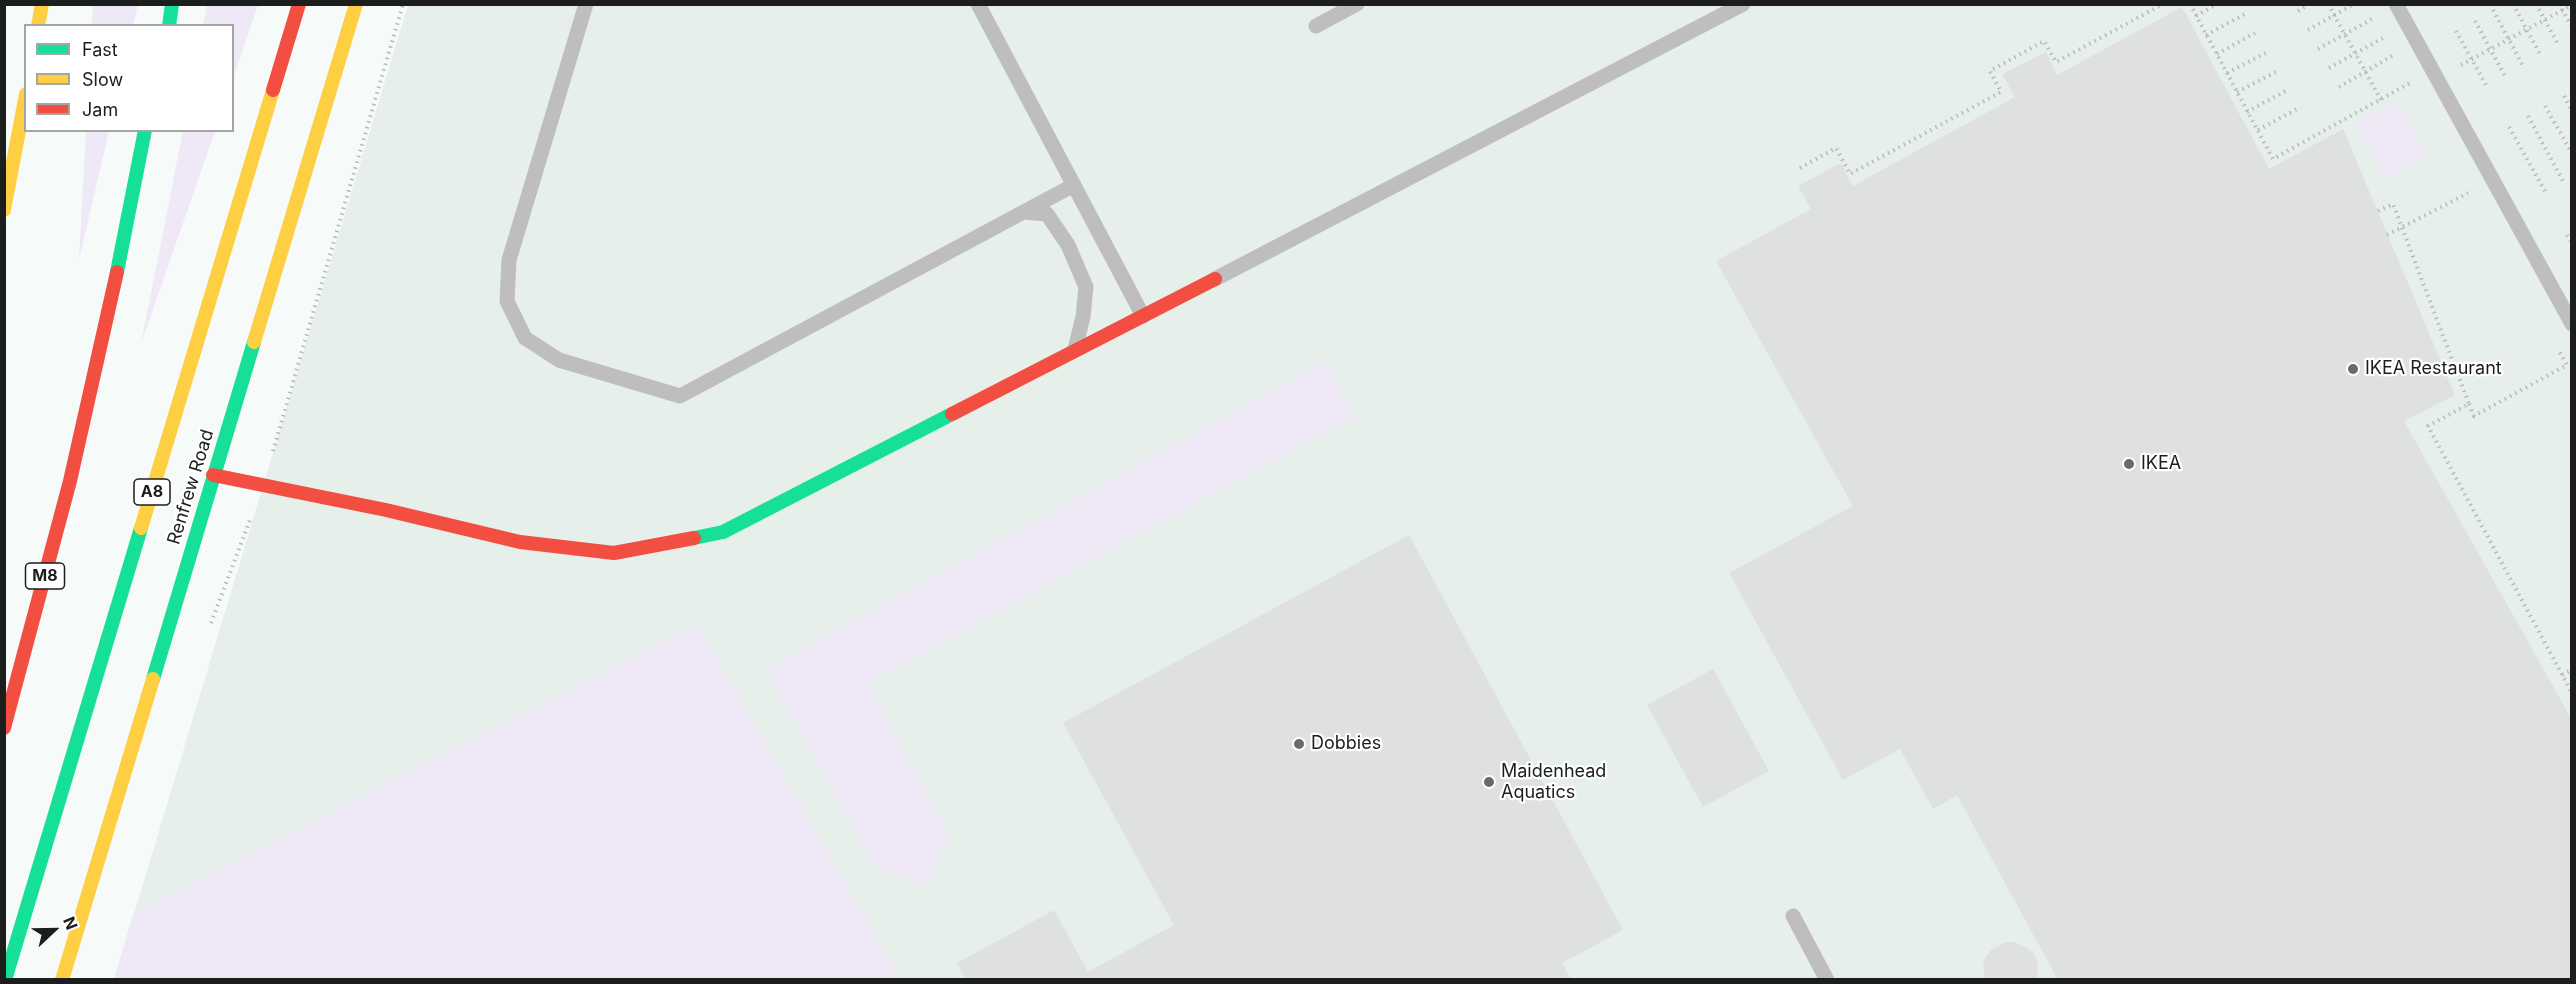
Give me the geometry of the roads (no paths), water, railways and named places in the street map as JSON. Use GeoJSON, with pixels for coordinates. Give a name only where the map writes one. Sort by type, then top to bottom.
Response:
{"type":"FeatureCollection","features":[{"type":"Feature","properties":{"kind":"main road"},"geometry":{"type":"LineString","coordinates":[[38,24],[42,4]]}},
{"type":"Feature","properties":{"kind":"main road"},"geometry":{"type":"LineString","coordinates":[[169,24],[172,4]]}},
{"type":"Feature","properties":{"kind":"main road","name":"Renfrew Road"},"geometry":{"type":"LineString","coordinates":[[5,980],[299,4]]}},
{"type":"Feature","properties":{"kind":"main road","name":"Renfrew Road"},"geometry":{"type":"LineString","coordinates":[[62,980],[356,4]]}},
{"type":"Feature","properties":{"kind":"main road"},"geometry":{"type":"LineString","coordinates":[[4,210],[24,105]]}},
{"type":"Feature","properties":{"kind":"main road","name":"M8"},"geometry":{"type":"LineString","coordinates":[[4,728],[70,481],[104,334],[145,132]]}},
{"type":"Feature","properties":{"kind":"main road"},"geometry":{"type":"LineString","coordinates":[[213,475],[386,510],[520,543],[614,553],[723,531],[1215,279]]}},
{"type":"Feature","properties":{"kind":"lane"},"geometry":{"type":"LineString","coordinates":[[586,4],[509,260],[507,301],[525,338],[559,360],[680,396],[1074,185]]}},
{"type":"Feature","properties":{"kind":"lane"},"geometry":{"type":"LineString","coordinates":[[978,4],[1143,316]]}},
{"type":"Feature","properties":{"kind":"lane"},"geometry":{"type":"LineString","coordinates":[[1316,26],[1357,4]]}},
{"type":"Feature","properties":{"kind":"lane"},"geometry":{"type":"LineString","coordinates":[[1215,279],[1743,4]]}},
{"type":"Feature","properties":{"kind":"lane"},"geometry":{"type":"LineString","coordinates":[[2396,4],[2571,324]]}},
{"type":"Feature","properties":{"kind":"lane"},"geometry":{"type":"LineString","coordinates":[[1024,212],[1047,214],[1068,245],[1086,288],[1083,317],[1074,351]]}},
{"type":"Feature","properties":{"kind":"lane"},"geometry":{"type":"LineString","coordinates":[[1792,915],[1827,980]]}},
{"type":"Feature","properties":{"kind":"place","name":"IKEA Restaurant"},"geometry":{"type":"Point","coordinates":[2353,369]}},
{"type":"Feature","properties":{"kind":"place","name":"IKEA"},"geometry":{"type":"Point","coordinates":[2129,464]}},
{"type":"Feature","properties":{"kind":"place","name":"Dobbies"},"geometry":{"type":"Point","coordinates":[1299,744]}},
{"type":"Feature","properties":{"kind":"place","name":"Maidenhead Aquatics"},"geometry":{"type":"Point","coordinates":[1489,782]}}]}
